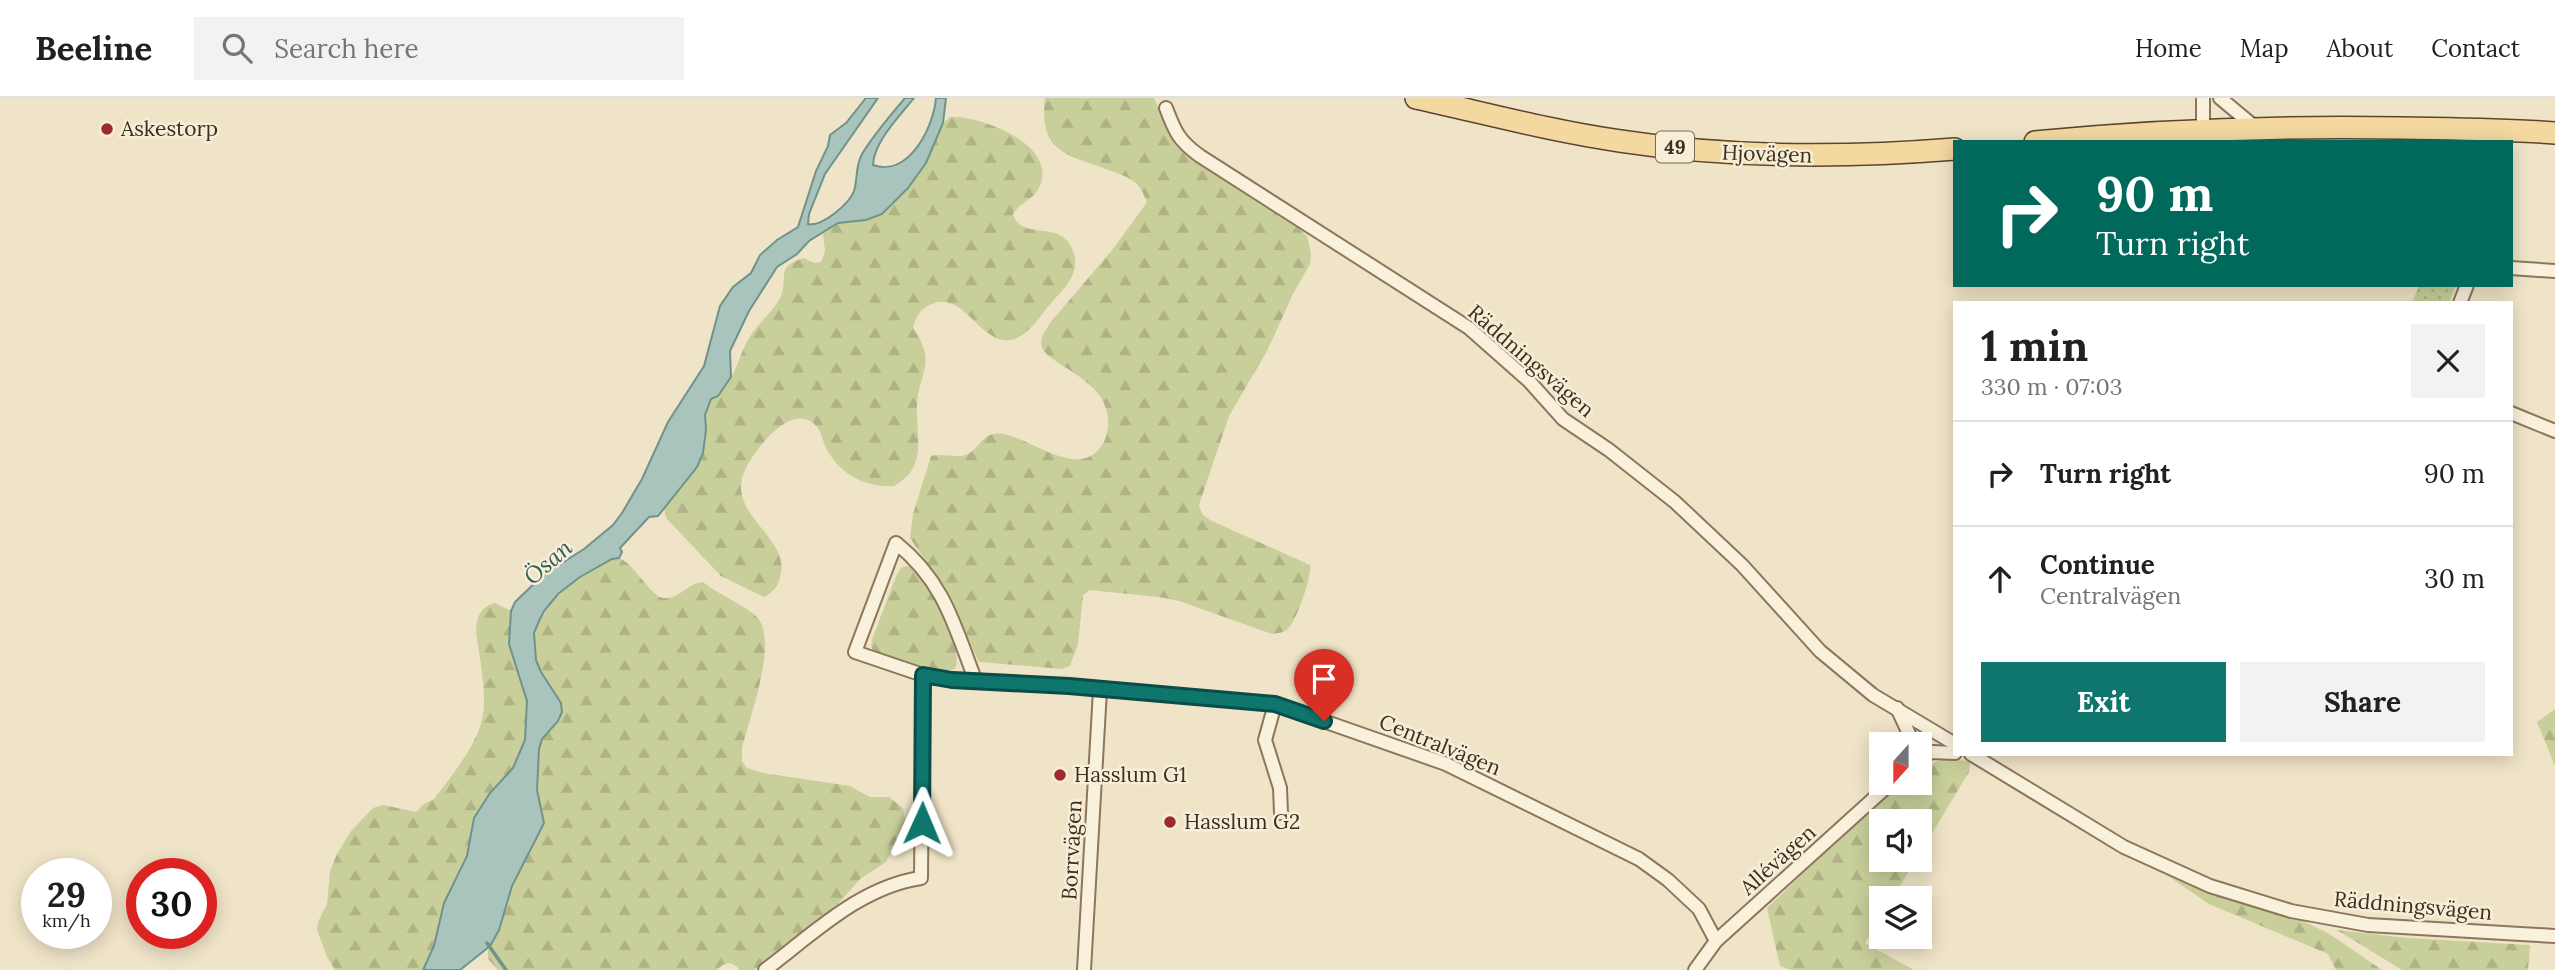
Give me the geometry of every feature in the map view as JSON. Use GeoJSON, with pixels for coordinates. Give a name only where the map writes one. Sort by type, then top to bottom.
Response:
{"type":"FeatureCollection","features":[{"type":"Feature","properties":{"kind":"main road","name":"Hjovägen"},"geometry":{"type":"LineString","coordinates":[[1416,98],[1529,124],[1620,141],[1717,152],[1813,156],[1953,149]]}},
{"type":"Feature","properties":{"kind":"main road"},"geometry":{"type":"LineString","coordinates":[[2061,140],[2203,129],[2256,128],[2461,129],[2555,133]]}},
{"type":"Feature","properties":{"kind":"street"},"geometry":{"type":"LineString","coordinates":[[2203,98],[2203,129]]}},
{"type":"Feature","properties":{"kind":"street"},"geometry":{"type":"LineString","coordinates":[[2220,98],[2256,128]]}},
{"type":"Feature","properties":{"kind":"street","name":"Räddningsvägen"},"geometry":{"type":"LineString","coordinates":[[1166,108],[1182,143],[1469,328],[1529,381],[1563,419],[1609,450],[1675,502],[1742,565],[1821,652],[1874,695],[1953,743]]}},
{"type":"Feature","properties":{"kind":"street"},"geometry":{"type":"LineString","coordinates":[[2513,268],[2555,271]]}},
{"type":"Feature","properties":{"kind":"street"},"geometry":{"type":"LineString","coordinates":[[2513,413],[2555,431]]}},
{"type":"Feature","properties":{"kind":"street","name":"Centralvägen"},"geometry":{"type":"LineString","coordinates":[[976,682],[937,587],[916,559],[896,543],[855,652],[923,675],[976,682],[1069,686],[1275,704],[1446,764],[1639,859],[1668,880],[1699,909],[1716,940]]}},
{"type":"Feature","properties":{"kind":"street"},"geometry":{"type":"LineString","coordinates":[[765,970],[870,893],[903,880],[921,878],[923,675]]}},
{"type":"Feature","properties":{"kind":"street","name":"Borrvägen"},"geometry":{"type":"LineString","coordinates":[[1084,970],[1100,690]]}},
{"type":"Feature","properties":{"kind":"street"},"geometry":{"type":"LineString","coordinates":[[1275,704],[1265,740],[1280,788],[1281,813]]}},
{"type":"Feature","properties":{"kind":"street"},"geometry":{"type":"LineString","coordinates":[[1897,708],[1908,732]]}},
{"type":"Feature","properties":{"kind":"street"},"geometry":{"type":"LineString","coordinates":[[1932,752],[1953,752]]}},
{"type":"Feature","properties":{"kind":"street","name":"Räddningsvägen"},"geometry":{"type":"LineString","coordinates":[[1973,756],[2124,847],[2210,886],[2291,911],[2368,925],[2555,936]]}},
{"type":"Feature","properties":{"kind":"street","name":"Allévägen"},"geometry":{"type":"LineString","coordinates":[[1695,970],[1716,940],[1878,795]]}},
{"type":"Feature","properties":{"kind":"green space"},"geometry":{"type":"Polygon","coordinates":[[[1045,98],[1154,98],[1175,145],[1307,236],[1311,253],[1310,264],[1267,351],[1229,416],[1199,505],[1202,514],[1210,520],[1310,565],[1309,579],[1299,608],[1292,624],[1284,631],[1272,634],[1179,601],[1089,590],[1083,595],[1078,644],[1070,666],[1062,669],[979,662],[942,585],[910,538],[913,514],[931,456],[968,454],[985,438],[993,434],[1005,434],[1064,458],[1078,459],[1091,456],[1102,445],[1106,436],[1108,420],[1103,400],[1083,379],[1046,354],[1041,340],[1050,323],[1113,249],[1147,202],[1140,188],[1130,179],[1073,157],[1053,143],[1044,118],[1045,98]]]}},
{"type":"Feature","properties":{"kind":"green space"},"geometry":{"type":"Polygon","coordinates":[[[950,117],[980,121],[1014,136],[1029,147],[1038,159],[1043,173],[1039,188],[1013,214],[1018,223],[1025,227],[1054,233],[1071,245],[1075,259],[1072,277],[1029,329],[1011,340],[990,335],[953,304],[932,304],[922,310],[913,328],[926,360],[918,395],[918,451],[912,470],[894,486],[872,484],[853,477],[830,456],[818,428],[804,419],[794,419],[784,424],[765,440],[746,468],[741,484],[743,499],[777,550],[781,563],[778,584],[764,597],[721,576],[666,518],[664,508],[690,475],[703,453],[705,415],[711,399],[725,388],[746,343],[781,296],[786,269],[795,261],[804,258],[814,263],[821,262],[825,251],[823,234],[838,223],[866,220],[883,214],[919,175],[943,123],[950,117]]]}},
{"type":"Feature","properties":{"kind":"green space"},"geometry":{"type":"Polygon","coordinates":[[[2418,287],[2455,287],[2450,301],[2413,301],[2418,287]]]}},
{"type":"Feature","properties":{"kind":"green space"},"geometry":{"type":"Polygon","coordinates":[[[619,558],[658,596],[669,598],[703,582],[757,617],[763,628],[764,661],[742,748],[742,761],[747,768],[763,773],[850,786],[870,797],[889,797],[903,808],[903,832],[886,862],[860,879],[838,904],[754,970],[740,970],[728,963],[717,970],[498,970],[488,959],[488,950],[499,930],[512,886],[544,823],[537,791],[539,749],[545,734],[558,721],[561,703],[540,670],[534,643],[536,631],[547,609],[564,590],[596,567],[619,558]]]}},
{"type":"Feature","properties":{"kind":"green space"},"geometry":{"type":"Polygon","coordinates":[[[908,566],[927,583],[940,606],[954,642],[957,662],[955,669],[924,668],[873,652],[873,637],[896,576],[902,567],[908,566]]]}},
{"type":"Feature","properties":{"kind":"green space"},"geometry":{"type":"Polygon","coordinates":[[[495,603],[511,611],[509,632],[527,701],[525,740],[513,768],[490,793],[474,818],[467,856],[444,903],[434,946],[423,970],[335,970],[317,930],[327,904],[330,871],[337,854],[351,831],[373,808],[383,805],[416,812],[434,799],[462,761],[475,740],[483,712],[484,692],[477,621],[486,607],[495,603]]]}},
{"type":"Feature","properties":{"kind":"green space"},"geometry":{"type":"Polygon","coordinates":[[[2555,709],[2555,766],[2537,722],[2555,709]]]}},
{"type":"Feature","properties":{"kind":"green space"},"geometry":{"type":"Polygon","coordinates":[[[1943,759],[1970,761],[1969,772],[1932,833],[1932,809],[1870,809],[1884,795],[1932,795],[1932,763],[1943,759]]]}},
{"type":"Feature","properties":{"kind":"green space"},"geometry":{"type":"Polygon","coordinates":[[[1869,810],[1869,872],[1908,872],[1900,886],[1869,886],[1869,936],[1865,943],[1869,945],[1869,949],[1876,949],[1914,970],[1792,970],[1780,966],[1767,908],[1869,810]]]}},
{"type":"Feature","properties":{"kind":"green space"},"geometry":{"type":"Polygon","coordinates":[[[2152,865],[2290,915],[2328,933],[2382,970],[2336,970],[2328,954],[2209,904],[2152,865]]]}},
{"type":"Feature","properties":{"kind":"green space"},"geometry":{"type":"Polygon","coordinates":[[[2337,930],[2407,938],[2530,945],[2528,970],[2402,970],[2337,930]]]}},
{"type":"Feature","properties":{"kind":"water"},"geometry":{"type":"Polygon","coordinates":[[[866,98],[878,98],[825,174],[809,214],[808,224],[827,218],[851,196],[862,154],[905,98],[914,98],[883,138],[874,156],[873,165],[886,167],[898,164],[908,157],[925,135],[936,98],[946,98],[943,123],[926,163],[908,188],[882,214],[866,220],[838,223],[809,241],[797,254],[777,267],[749,311],[730,351],[731,377],[718,396],[711,399],[705,415],[703,453],[697,467],[658,516],[649,517],[620,548],[622,552],[619,558],[612,559],[580,577],[558,594],[544,611],[534,633],[536,660],[561,703],[562,712],[558,721],[542,739],[539,749],[537,790],[544,823],[512,886],[499,930],[490,946],[460,970],[423,970],[434,946],[444,903],[467,856],[474,818],[490,793],[513,768],[525,740],[527,701],[509,644],[511,611],[515,602],[543,575],[584,549],[613,525],[622,513],[642,479],[668,422],[704,366],[720,306],[733,287],[751,273],[760,255],[798,227],[830,135],[846,123],[866,98]]]}},
{"type":"Feature","properties":{"kind":"waterway"},"geometry":{"type":"LineString","coordinates":[[487,943],[506,970]]}},
{"type":"Feature","properties":{"kind":"place","name":"Askestorp"},"geometry":{"type":"Point","coordinates":[107,129]}},
{"type":"Feature","properties":{"kind":"place","name":"Hasslum G1"},"geometry":{"type":"Point","coordinates":[1060,775]}},
{"type":"Feature","properties":{"kind":"place","name":"Hasslum G2"},"geometry":{"type":"Point","coordinates":[1170,822]}},
{"type":"Feature","properties":{"kind":"route"},"geometry":{"type":"LineString","coordinates":[[922,823],[923,675],[952,680],[1069,686],[1275,704],[1324,721]]}},
{"type":"Feature","properties":{"kind":"water label","name":"Ösan"},"geometry":{"type":"Point","coordinates":[548,562]}}]}
